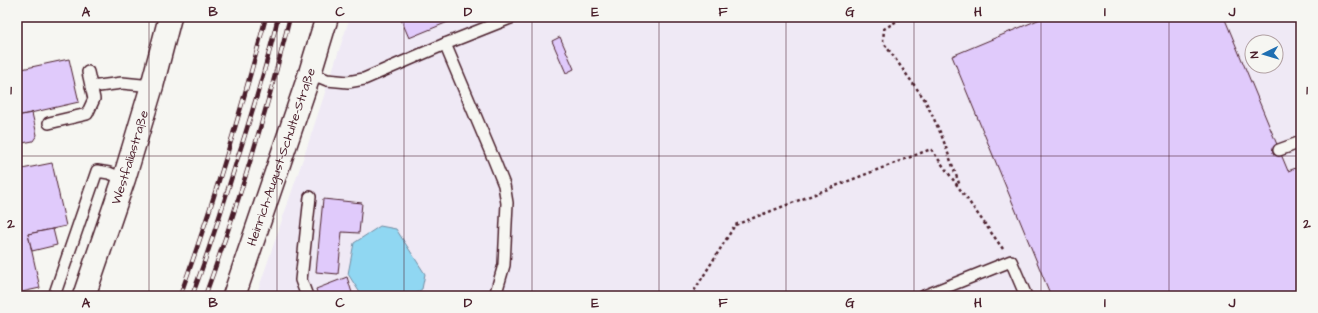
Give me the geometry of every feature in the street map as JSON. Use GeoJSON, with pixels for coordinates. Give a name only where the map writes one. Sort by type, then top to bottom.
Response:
{"type":"FeatureCollection","features":[{"type":"Feature","properties":{"kind":"street","name":"Westfaliastraße"},"geometry":{"type":"LineString","coordinates":[[84,296],[124,178],[152,86],[170,17]]}},
{"type":"Feature","properties":{"kind":"street","name":"Heinrich-August-Schulte-Straße"},"geometry":{"type":"LineString","coordinates":[[234,296],[310,73],[327,17]]}},
{"type":"Feature","properties":{"kind":"lane"},"geometry":{"type":"LineString","coordinates":[[310,73],[327,80],[348,82],[364,78],[513,17]]}},
{"type":"Feature","properties":{"kind":"lane"},"geometry":{"type":"LineString","coordinates":[[445,44],[504,185],[507,202],[504,265],[495,296]]}},
{"type":"Feature","properties":{"kind":"lane"},"geometry":{"type":"LineString","coordinates":[[49,123],[87,114],[94,99],[88,72]]}},
{"type":"Feature","properties":{"kind":"lane"},"geometry":{"type":"LineString","coordinates":[[91,87],[122,83],[152,86]]}},
{"type":"Feature","properties":{"kind":"lane"},"geometry":{"type":"LineString","coordinates":[[1279,150],[1301,142]]}},
{"type":"Feature","properties":{"kind":"lane"},"geometry":{"type":"LineString","coordinates":[[54,296],[97,171],[124,178]]}},
{"type":"Feature","properties":{"kind":"lane"},"geometry":{"type":"LineString","coordinates":[[307,296],[301,280],[310,197]]}},
{"type":"Feature","properties":{"kind":"lane"},"geometry":{"type":"LineString","coordinates":[[924,296],[1012,260],[1026,296]]}},
{"type":"Feature","properties":{"kind":"path"},"geometry":{"type":"LineString","coordinates":[[913,17],[900,19],[884,29],[883,42],[926,100],[961,191]]}},
{"type":"Feature","properties":{"kind":"path"},"geometry":{"type":"LineString","coordinates":[[692,296],[735,225],[931,149],[1012,260]]}},
{"type":"Feature","properties":{"kind":"shaded area"},"geometry":{"type":"Polygon","coordinates":[[[350,17],[1301,17],[1301,296],[256,296],[350,17]]]}},
{"type":"Feature","properties":{"kind":"water"},"geometry":{"type":"Polygon","coordinates":[[[380,226],[396,229],[425,274],[422,289],[412,296],[362,296],[348,274],[354,243],[380,226]]]}},
{"type":"Feature","properties":{"kind":"building"},"geometry":{"type":"Polygon","coordinates":[[[400,17],[460,17],[409,38],[400,17]]]}},
{"type":"Feature","properties":{"kind":"building"},"geometry":{"type":"Polygon","coordinates":[[[1045,17],[1224,17],[1244,65],[1244,74],[1248,74],[1288,171],[1301,166],[1301,296],[1051,296],[952,56],[1045,17]]]}},
{"type":"Feature","properties":{"kind":"building"},"geometry":{"type":"Polygon","coordinates":[[[560,37],[574,69],[566,73],[552,41],[560,37]]]}},
{"type":"Feature","properties":{"kind":"building"},"geometry":{"type":"Polygon","coordinates":[[[69,59],[79,102],[17,116],[17,70],[69,59]]]}},
{"type":"Feature","properties":{"kind":"building"},"geometry":{"type":"Polygon","coordinates":[[[32,113],[37,135],[33,141],[17,144],[17,116],[32,113]]]}},
{"type":"Feature","properties":{"kind":"building"},"geometry":{"type":"Polygon","coordinates":[[[52,163],[66,226],[28,234],[40,288],[22,292],[22,296],[17,296],[17,170],[52,163]]]}},
{"type":"Feature","properties":{"kind":"building"},"geometry":{"type":"Polygon","coordinates":[[[323,199],[362,203],[359,233],[342,232],[338,274],[316,272],[323,199]]]}},
{"type":"Feature","properties":{"kind":"building"},"geometry":{"type":"Polygon","coordinates":[[[53,229],[57,245],[32,251],[28,234],[53,229]]]}},
{"type":"Feature","properties":{"kind":"building"},"geometry":{"type":"Polygon","coordinates":[[[347,277],[353,296],[318,296],[316,289],[347,277]]]}},
{"type":"Feature","properties":{"kind":"railway"},"geometry":{"type":"LineString","coordinates":[[180,296],[226,158],[266,17]]}},
{"type":"Feature","properties":{"kind":"railway"},"geometry":{"type":"LineString","coordinates":[[192,296],[216,228],[248,125],[278,17]]}},
{"type":"Feature","properties":{"kind":"railway"},"geometry":{"type":"LineString","coordinates":[[205,296],[251,158],[272,87],[290,17]]}}]}
